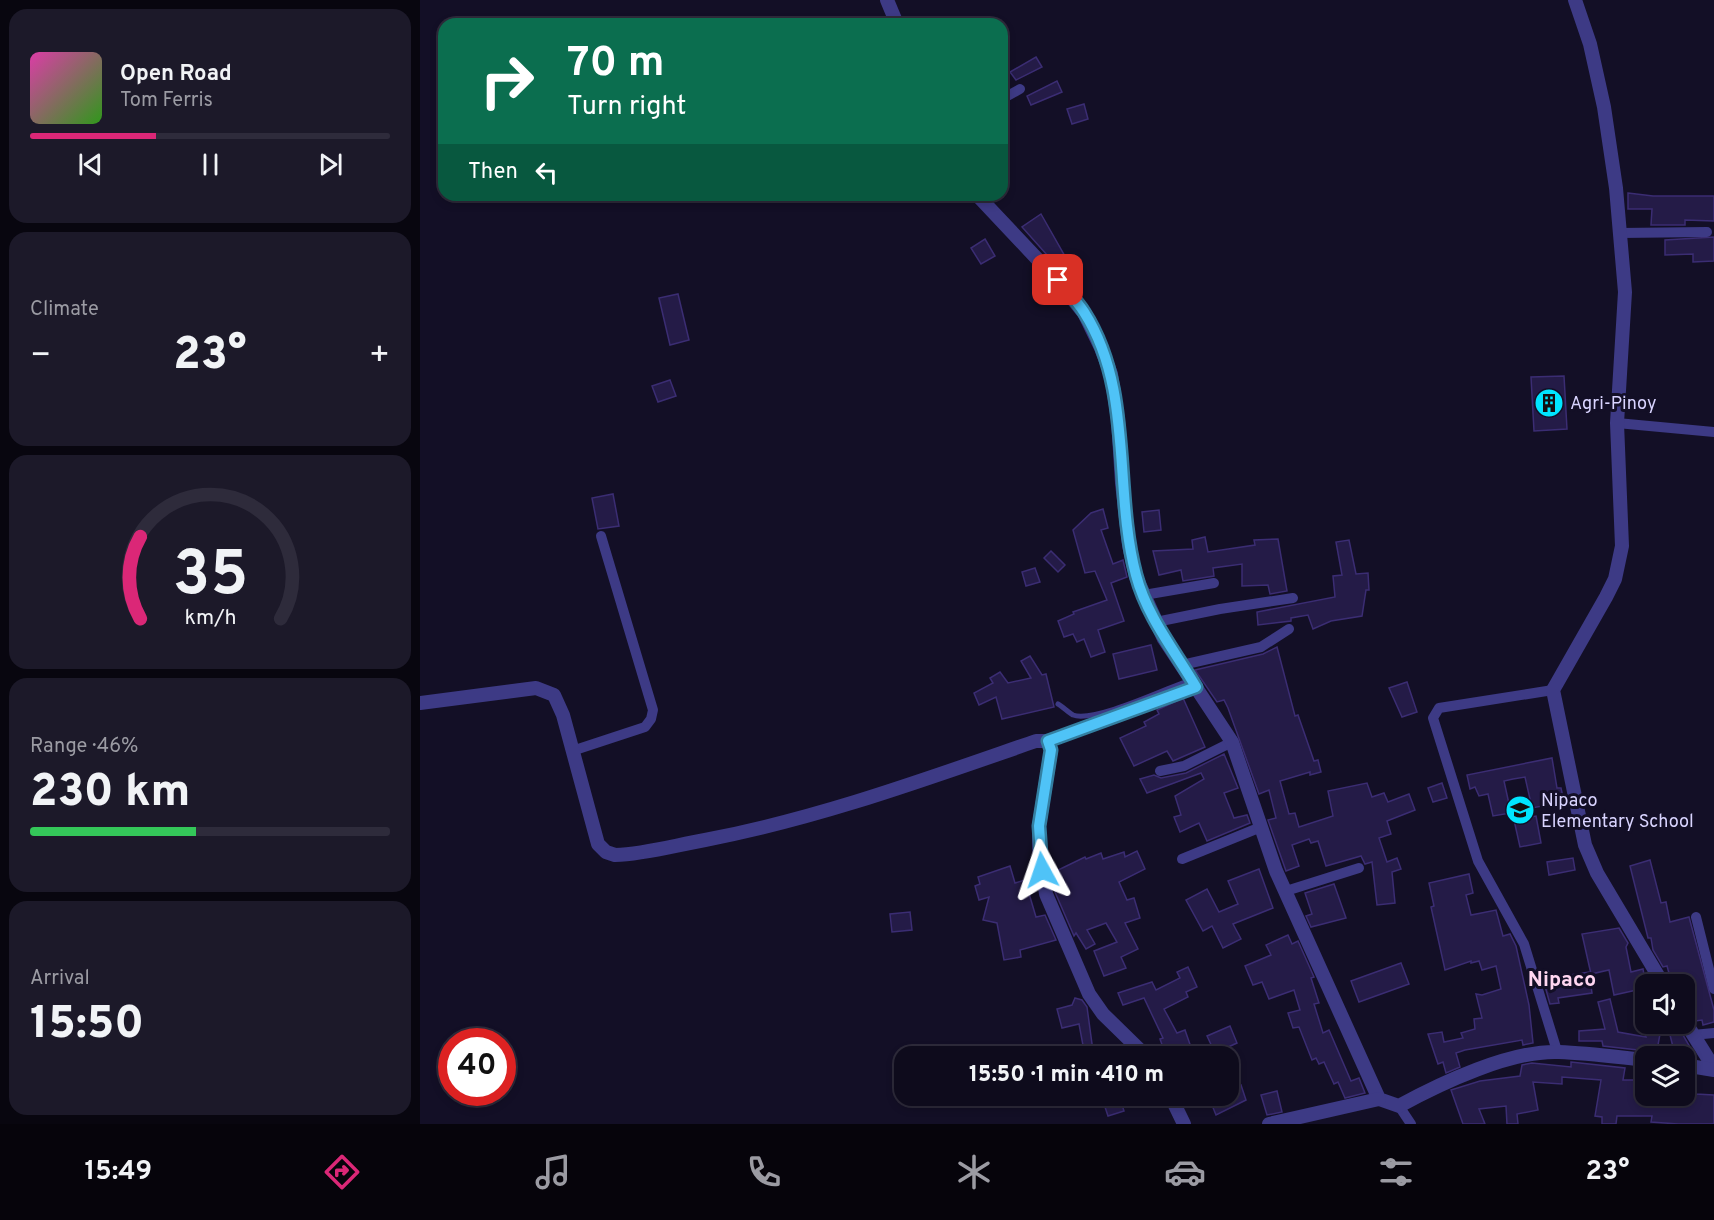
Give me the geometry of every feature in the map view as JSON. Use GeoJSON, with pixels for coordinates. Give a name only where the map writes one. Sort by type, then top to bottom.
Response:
{"type":"FeatureCollection","features":[{"type":"Feature","properties":{"kind":"street"},"geometry":{"type":"LineString","coordinates":[[887,0],[894,18]]}},
{"type":"Feature","properties":{"kind":"street"},"geometry":{"type":"LineString","coordinates":[[1575,0],[1590,44],[1604,107],[1620,233],[1625,292],[1617,423],[1622,546],[1619,563],[1606,597],[1553,690],[1585,845],[1597,873],[1657,974]]}},
{"type":"Feature","properties":{"kind":"street"},"geometry":{"type":"LineString","coordinates":[[1008,96],[1020,90]]}},
{"type":"Feature","properties":{"kind":"street"},"geometry":{"type":"LineString","coordinates":[[983,201],[1058,280],[1084,312],[1101,348],[1111,374],[1118,420],[1129,545],[1136,577],[1156,622],[1232,742],[1286,891],[1379,1099]]}},
{"type":"Feature","properties":{"kind":"street"},"geometry":{"type":"LineString","coordinates":[[1620,233],[1707,232]]}},
{"type":"Feature","properties":{"kind":"street"},"geometry":{"type":"LineString","coordinates":[[1617,423],[1714,432]]}},
{"type":"Feature","properties":{"kind":"street"},"geometry":{"type":"LineString","coordinates":[[572,751],[645,728],[651,719],[653,710],[601,536]]}},
{"type":"Feature","properties":{"kind":"street"},"geometry":{"type":"LineString","coordinates":[[1144,595],[1214,582]]}},
{"type":"Feature","properties":{"kind":"street"},"geometry":{"type":"LineString","coordinates":[[1156,622],[1293,598]]}},
{"type":"Feature","properties":{"kind":"street"},"geometry":{"type":"LineString","coordinates":[[1182,665],[1261,647],[1289,629]]}},
{"type":"Feature","properties":{"kind":"street"},"geometry":{"type":"LineString","coordinates":[[420,702],[536,688],[548,691],[558,702],[598,844],[606,852],[627,855],[807,817],[861,802],[1036,741],[1048,741],[1051,750],[1039,826],[1039,848],[1046,894],[1089,994],[1103,1014],[1136,1046]]}},
{"type":"Feature","properties":{"kind":"street"},"geometry":{"type":"LineString","coordinates":[[1553,690],[1439,708],[1433,718],[1478,861],[1524,944],[1557,1051]]}},
{"type":"Feature","properties":{"kind":"street"},"geometry":{"type":"LineString","coordinates":[[1160,771],[1184,765],[1232,742]]}},
{"type":"Feature","properties":{"kind":"street"},"geometry":{"type":"LineString","coordinates":[[1182,859],[1261,827]]}},
{"type":"Feature","properties":{"kind":"street"},"geometry":{"type":"LineString","coordinates":[[1286,891],[1359,868]]}},
{"type":"Feature","properties":{"kind":"street"},"geometry":{"type":"LineString","coordinates":[[1696,917],[1714,989]]}},
{"type":"Feature","properties":{"kind":"street"},"geometry":{"type":"LineString","coordinates":[[1714,1033],[1693,1035],[1714,1069]]}},
{"type":"Feature","properties":{"kind":"street"},"geometry":{"type":"LineString","coordinates":[[1399,1106],[1470,1072],[1523,1056],[1557,1051],[1635,1059]]}},
{"type":"Feature","properties":{"kind":"street"},"geometry":{"type":"LineString","coordinates":[[1695,1066],[1714,1069]]}},
{"type":"Feature","properties":{"kind":"street"},"geometry":{"type":"LineString","coordinates":[[1269,1124],[1379,1099],[1399,1106],[1411,1124]]}},
{"type":"Feature","properties":{"kind":"street"},"geometry":{"type":"LineString","coordinates":[[1175,1106],[1184,1124]]}},
{"type":"Feature","properties":{"kind":"lane"},"geometry":{"type":"LineString","coordinates":[[1058,704],[1074,715],[1087,717],[1193,683]]}},
{"type":"Feature","properties":{"kind":"lane"},"geometry":{"type":"LineString","coordinates":[[1048,741],[1193,683]]}},
{"type":"Feature","properties":{"kind":"building"},"geometry":{"type":"Polygon","coordinates":[[[1036,57],[1042,67],[1016,80],[1010,72],[1036,57]]]}},
{"type":"Feature","properties":{"kind":"building"},"geometry":{"type":"Polygon","coordinates":[[[1057,81],[1062,92],[1031,105],[1027,96],[1057,81]]]}},
{"type":"Feature","properties":{"kind":"building"},"geometry":{"type":"Polygon","coordinates":[[[1084,104],[1088,119],[1072,124],[1067,109],[1084,104]]]}},
{"type":"Feature","properties":{"kind":"building"},"geometry":{"type":"Polygon","coordinates":[[[1628,193],[1653,196],[1714,196],[1714,221],[1685,220],[1685,225],[1651,225],[1652,209],[1628,209],[1628,193]]]}},
{"type":"Feature","properties":{"kind":"building"},"geometry":{"type":"Polygon","coordinates":[[[1041,214],[1066,258],[1056,265],[1022,227],[1041,214]]]}},
{"type":"Feature","properties":{"kind":"building"},"geometry":{"type":"Polygon","coordinates":[[[1714,237],[1714,261],[1693,262],[1693,254],[1665,255],[1665,240],[1714,237]]]}},
{"type":"Feature","properties":{"kind":"building"},"geometry":{"type":"Polygon","coordinates":[[[985,239],[995,256],[981,264],[971,248],[985,239]]]}},
{"type":"Feature","properties":{"kind":"building"},"geometry":{"type":"Polygon","coordinates":[[[678,294],[689,340],[670,345],[659,298],[678,294]]]}},
{"type":"Feature","properties":{"kind":"building","name":"Agri-Pinoy"},"geometry":{"type":"Polygon","coordinates":[[[1564,376],[1567,429],[1534,431],[1531,377],[1564,376]]]}},
{"type":"Feature","properties":{"kind":"building"},"geometry":{"type":"Polygon","coordinates":[[[670,380],[676,396],[658,402],[652,386],[670,380]]]}},
{"type":"Feature","properties":{"kind":"building"},"geometry":{"type":"Polygon","coordinates":[[[613,494],[619,526],[598,529],[592,498],[613,494]]]}},
{"type":"Feature","properties":{"kind":"building"},"geometry":{"type":"Polygon","coordinates":[[[1103,509],[1108,528],[1101,530],[1113,564],[1123,560],[1127,577],[1111,583],[1124,621],[1098,630],[1105,652],[1091,657],[1084,639],[1077,642],[1073,634],[1064,637],[1058,621],[1074,614],[1073,612],[1107,600],[1095,571],[1085,573],[1073,530],[1091,513],[1103,509]]]}},
{"type":"Feature","properties":{"kind":"building"},"geometry":{"type":"Polygon","coordinates":[[[1159,510],[1161,530],[1144,532],[1142,512],[1159,510]]]}},
{"type":"Feature","properties":{"kind":"building"},"geometry":{"type":"Polygon","coordinates":[[[1205,537],[1208,552],[1255,545],[1254,540],[1278,539],[1287,591],[1270,594],[1268,585],[1242,586],[1242,564],[1213,568],[1214,576],[1183,581],[1181,570],[1159,575],[1153,551],[1193,549],[1192,540],[1205,537]]]}},
{"type":"Feature","properties":{"kind":"building"},"geometry":{"type":"Polygon","coordinates":[[[1349,540],[1356,574],[1368,573],[1369,590],[1366,590],[1362,616],[1331,621],[1313,629],[1308,615],[1291,618],[1291,621],[1258,625],[1257,612],[1335,597],[1333,576],[1342,575],[1336,542],[1349,540]]]}},
{"type":"Feature","properties":{"kind":"building"},"geometry":{"type":"Polygon","coordinates":[[[1051,551],[1065,565],[1058,572],[1044,558],[1051,551]]]}},
{"type":"Feature","properties":{"kind":"building"},"geometry":{"type":"Polygon","coordinates":[[[1035,568],[1040,582],[1026,586],[1022,572],[1035,568]]]}},
{"type":"Feature","properties":{"kind":"building"},"geometry":{"type":"Polygon","coordinates":[[[1151,645],[1157,670],[1119,679],[1113,654],[1151,645]]]}},
{"type":"Feature","properties":{"kind":"building"},"geometry":{"type":"Polygon","coordinates":[[[1277,647],[1295,716],[1298,715],[1314,761],[1318,760],[1321,772],[1310,775],[1310,772],[1280,781],[1289,814],[1295,813],[1299,827],[1333,816],[1328,791],[1367,783],[1372,797],[1384,793],[1388,802],[1409,794],[1415,810],[1387,821],[1391,834],[1379,838],[1387,862],[1397,858],[1401,869],[1392,872],[1395,903],[1377,905],[1372,862],[1365,864],[1361,856],[1326,866],[1318,841],[1311,843],[1309,839],[1292,845],[1299,866],[1286,871],[1268,820],[1276,818],[1269,790],[1259,794],[1224,700],[1217,702],[1195,670],[1263,654],[1277,647]]]}},
{"type":"Feature","properties":{"kind":"building"},"geometry":{"type":"Polygon","coordinates":[[[1030,656],[1042,675],[1046,674],[1054,707],[1002,719],[996,697],[979,705],[974,693],[993,683],[990,678],[1000,672],[1008,683],[1031,678],[1021,661],[1030,656]]]}},
{"type":"Feature","properties":{"kind":"building"},"geometry":{"type":"Polygon","coordinates":[[[1407,682],[1417,712],[1402,717],[1389,688],[1407,682]]]}},
{"type":"Feature","properties":{"kind":"building"},"geometry":{"type":"Polygon","coordinates":[[[1183,698],[1205,747],[1173,761],[1167,751],[1134,766],[1120,738],[1146,726],[1144,722],[1159,714],[1157,710],[1183,698]]]}},
{"type":"Feature","properties":{"kind":"building"},"geometry":{"type":"Polygon","coordinates":[[[1224,754],[1238,788],[1224,793],[1234,818],[1247,815],[1250,823],[1207,841],[1199,823],[1180,832],[1174,817],[1181,815],[1175,796],[1204,779],[1201,773],[1147,793],[1140,779],[1154,775],[1161,778],[1186,773],[1224,754]]]}},
{"type":"Feature","properties":{"kind":"building"},"geometry":{"type":"Polygon","coordinates":[[[1552,758],[1557,788],[1561,788],[1564,802],[1532,808],[1525,777],[1513,779],[1504,781],[1511,813],[1493,816],[1488,794],[1479,796],[1475,787],[1470,789],[1467,775],[1552,758]]]}},
{"type":"Feature","properties":{"kind":"building"},"geometry":{"type":"Polygon","coordinates":[[[1442,783],[1447,798],[1433,802],[1428,788],[1442,783]]]}},
{"type":"Feature","properties":{"kind":"building"},"geometry":{"type":"Polygon","coordinates":[[[1536,816],[1541,843],[1520,847],[1514,820],[1536,816]]]}},
{"type":"Feature","properties":{"kind":"building"},"geometry":{"type":"Polygon","coordinates":[[[1137,851],[1145,869],[1119,882],[1127,900],[1134,898],[1140,918],[1125,923],[1138,949],[1121,957],[1126,968],[1104,976],[1094,951],[1117,942],[1106,923],[1087,930],[1095,944],[1086,949],[1076,933],[1074,936],[1055,892],[1052,873],[1085,857],[1086,859],[1101,853],[1103,859],[1124,852],[1125,857],[1137,851]]]}},
{"type":"Feature","properties":{"kind":"building"},"geometry":{"type":"Polygon","coordinates":[[[1573,858],[1575,870],[1549,875],[1547,862],[1573,858]]]}},
{"type":"Feature","properties":{"kind":"building"},"geometry":{"type":"Polygon","coordinates":[[[1650,860],[1661,903],[1666,902],[1670,922],[1689,917],[1714,1010],[1714,1022],[1703,1025],[1702,1020],[1695,1021],[1695,974],[1669,974],[1667,966],[1663,967],[1653,950],[1630,866],[1650,860]]]}},
{"type":"Feature","properties":{"kind":"building"},"geometry":{"type":"Polygon","coordinates":[[[1010,866],[1015,883],[1025,880],[1036,917],[1045,915],[1056,940],[1020,950],[1021,957],[1004,960],[997,923],[983,920],[989,897],[979,900],[975,886],[980,884],[978,877],[1010,866]]]}},
{"type":"Feature","properties":{"kind":"building"},"geometry":{"type":"Polygon","coordinates":[[[1259,869],[1273,908],[1233,924],[1241,939],[1223,948],[1212,926],[1203,931],[1186,900],[1207,889],[1219,912],[1238,904],[1228,881],[1259,869]]]}},
{"type":"Feature","properties":{"kind":"building"},"geometry":{"type":"Polygon","coordinates":[[[1469,874],[1473,893],[1466,895],[1471,915],[1496,910],[1503,936],[1510,934],[1516,946],[1529,1005],[1533,1043],[1523,1045],[1522,1040],[1456,1053],[1460,1067],[1446,1073],[1443,1062],[1438,1064],[1428,1034],[1442,1032],[1444,1042],[1463,1038],[1461,1033],[1475,1029],[1474,1019],[1482,1018],[1476,994],[1482,995],[1501,989],[1496,966],[1482,970],[1479,961],[1471,963],[1471,961],[1445,970],[1431,907],[1434,906],[1429,883],[1469,874]]]}},
{"type":"Feature","properties":{"kind":"building"},"geometry":{"type":"Polygon","coordinates":[[[1334,884],[1346,918],[1311,927],[1306,916],[1312,914],[1305,893],[1334,884]]]}},
{"type":"Feature","properties":{"kind":"building"},"geometry":{"type":"Polygon","coordinates":[[[910,912],[912,930],[892,932],[890,914],[910,912]]]}},
{"type":"Feature","properties":{"kind":"building"},"geometry":{"type":"Polygon","coordinates":[[[1619,928],[1628,943],[1626,947],[1631,972],[1643,969],[1644,974],[1635,974],[1635,990],[1614,995],[1609,970],[1591,974],[1582,934],[1619,928]]]}},
{"type":"Feature","properties":{"kind":"building"},"geometry":{"type":"Polygon","coordinates":[[[1288,935],[1292,944],[1298,941],[1314,977],[1311,978],[1319,1003],[1314,1004],[1323,1033],[1329,1030],[1351,1081],[1359,1078],[1365,1093],[1345,1098],[1338,1082],[1334,1084],[1324,1062],[1319,1064],[1316,1058],[1312,1060],[1299,1027],[1293,1028],[1288,1013],[1300,1010],[1294,990],[1269,999],[1262,982],[1253,985],[1245,966],[1271,955],[1266,945],[1288,935]]]}},
{"type":"Feature","properties":{"kind":"building"},"geometry":{"type":"Polygon","coordinates":[[[1401,963],[1409,984],[1359,1002],[1351,981],[1401,963]]]}},
{"type":"Feature","properties":{"kind":"building"},"geometry":{"type":"Polygon","coordinates":[[[1188,967],[1197,987],[1186,992],[1188,997],[1164,1009],[1177,1033],[1185,1030],[1191,1046],[1162,1046],[1160,1039],[1163,1038],[1144,998],[1123,1005],[1118,993],[1152,982],[1156,990],[1180,978],[1177,972],[1188,967]]]}},
{"type":"Feature","properties":{"kind":"building"},"geometry":{"type":"Polygon","coordinates":[[[1589,972],[1592,993],[1558,998],[1559,1003],[1550,1004],[1543,979],[1589,972]]]}},
{"type":"Feature","properties":{"kind":"building"},"geometry":{"type":"Polygon","coordinates":[[[1075,998],[1082,1000],[1087,1007],[1092,1046],[1083,1046],[1079,1024],[1062,1028],[1057,1009],[1072,1005],[1075,998]]]}},
{"type":"Feature","properties":{"kind":"building"},"geometry":{"type":"Polygon","coordinates":[[[1610,999],[1618,1032],[1646,1037],[1645,1034],[1660,1034],[1658,1046],[1635,1046],[1635,1050],[1603,1046],[1602,1041],[1579,1041],[1579,1031],[1605,1029],[1598,1002],[1610,999]]]}},
{"type":"Feature","properties":{"kind":"building"},"geometry":{"type":"Polygon","coordinates":[[[1230,1026],[1237,1043],[1230,1046],[1212,1046],[1207,1036],[1230,1026]]]}},
{"type":"Feature","properties":{"kind":"building"},"geometry":{"type":"Polygon","coordinates":[[[1670,1034],[1682,1034],[1689,1046],[1673,1046],[1670,1034]]]}},
{"type":"Feature","properties":{"kind":"building"},"geometry":{"type":"Polygon","coordinates":[[[1571,1062],[1625,1068],[1623,1080],[1635,1080],[1635,1106],[1695,1106],[1695,1089],[1696,1094],[1714,1095],[1714,1124],[1651,1122],[1652,1116],[1617,1116],[1616,1124],[1602,1124],[1602,1117],[1595,1116],[1601,1080],[1562,1077],[1562,1084],[1533,1082],[1538,1110],[1517,1114],[1518,1124],[1507,1124],[1506,1106],[1479,1109],[1485,1124],[1463,1124],[1451,1090],[1480,1081],[1520,1076],[1522,1065],[1532,1063],[1571,1067],[1571,1062]]]}},
{"type":"Feature","properties":{"kind":"building"},"geometry":{"type":"Polygon","coordinates":[[[1241,1085],[1246,1100],[1239,1104],[1239,1086],[1241,1085]]]}},
{"type":"Feature","properties":{"kind":"building"},"geometry":{"type":"Polygon","coordinates":[[[1277,1091],[1282,1112],[1267,1115],[1261,1095],[1277,1091]]]}},
{"type":"Feature","properties":{"kind":"building"},"geometry":{"type":"Polygon","coordinates":[[[1105,1106],[1122,1106],[1124,1111],[1108,1116],[1105,1106]]]}},
{"type":"Feature","properties":{"kind":"building"},"geometry":{"type":"Polygon","coordinates":[[[1212,1106],[1234,1106],[1216,1115],[1212,1106]]]}},
{"type":"Feature","properties":{"kind":"place","name":"Agri-Pinoy"},"geometry":{"type":"Point","coordinates":[1549,403]}},
{"type":"Feature","properties":{"kind":"place","name":"Nipaco Elementary School"},"geometry":{"type":"Point","coordinates":[1520,810]}},
{"type":"Feature","properties":{"kind":"district","name":"Nipaco"},"geometry":{"type":"Point","coordinates":[1562,979]}},
{"type":"Feature","properties":{"kind":"route"},"geometry":{"type":"LineString","coordinates":[[1042,870],[1039,826],[1051,750],[1048,741],[1196,687],[1164,639],[1136,577],[1129,545],[1118,420],[1111,374],[1084,312],[1058,280]]}}]}
